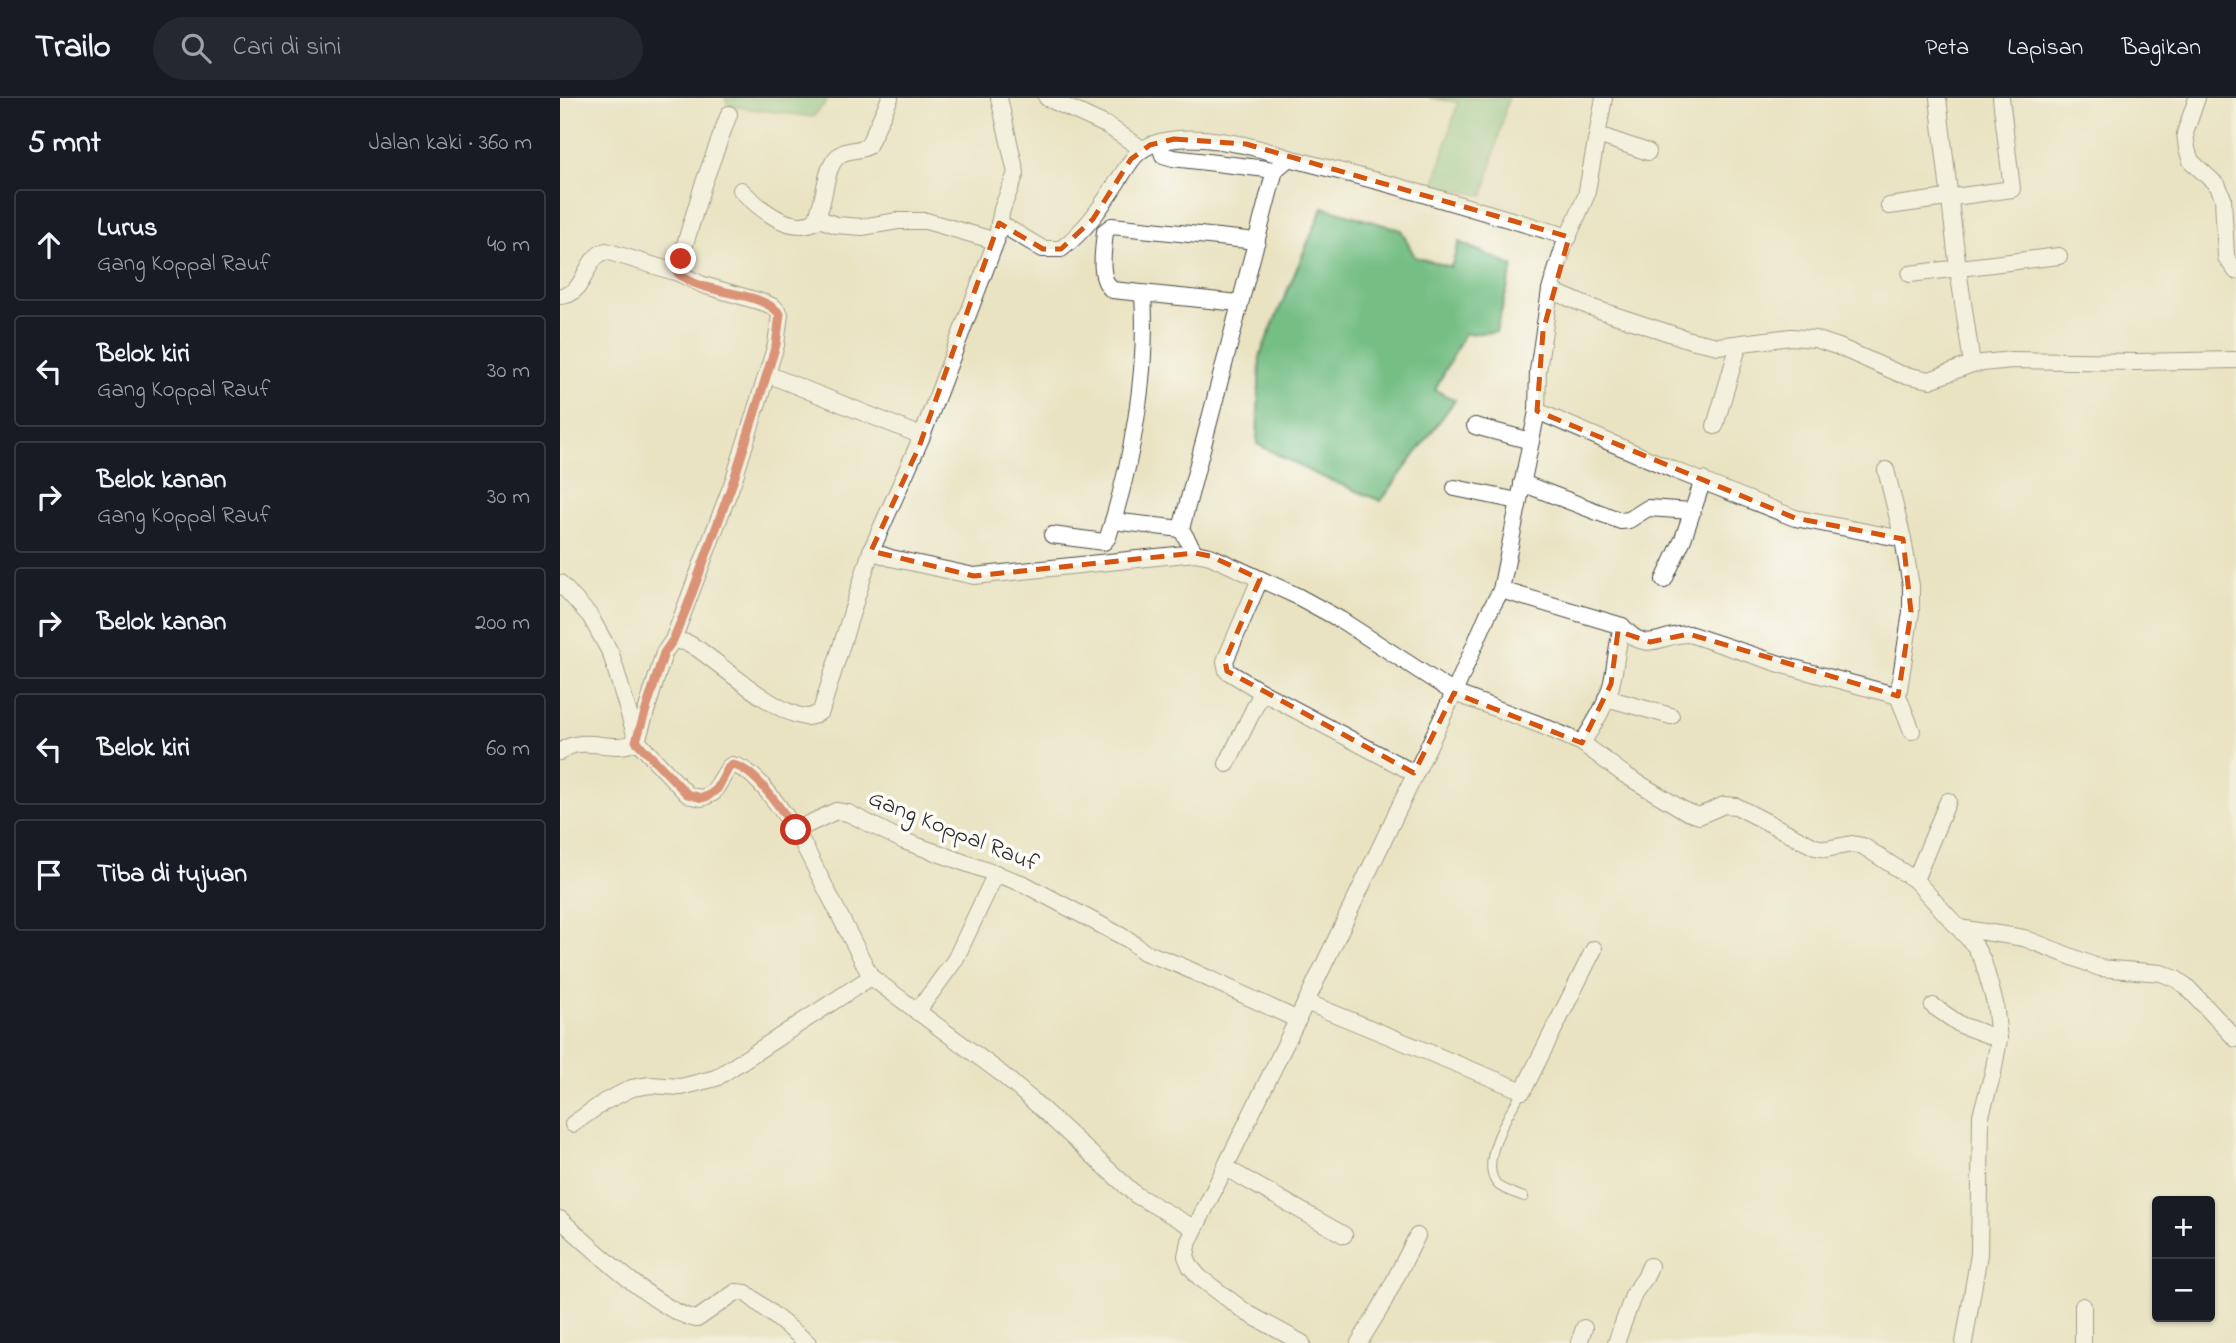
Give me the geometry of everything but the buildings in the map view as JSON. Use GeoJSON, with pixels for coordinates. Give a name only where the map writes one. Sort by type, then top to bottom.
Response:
{"type":"FeatureCollection","features":[{"type":"Feature","properties":{"kind":"street"},"geometry":{"type":"LineString","coordinates":[[741,190],[766,213],[778,220],[809,224],[817,218],[833,162],[844,153],[868,146],[890,98]]}},
{"type":"Feature","properties":{"kind":"street"},"geometry":{"type":"LineString","coordinates":[[673,640],[688,643],[698,649],[777,706],[806,717],[815,716],[821,711],[871,551],[922,436],[996,241],[1002,209],[1016,173],[999,98]]}},
{"type":"Feature","properties":{"kind":"street"},"geometry":{"type":"LineString","coordinates":[[1047,98],[1108,126],[1142,149]]}},
{"type":"Feature","properties":{"kind":"street"},"geometry":{"type":"LineString","coordinates":[[1302,1343],[1247,1313],[1199,1277],[1189,1266],[1186,1255],[1195,1228],[1307,1002],[1501,590],[1537,411],[1538,371],[1550,290],[1557,264],[1586,197],[1605,98]]}},
{"type":"Feature","properties":{"kind":"street"},"geometry":{"type":"LineString","coordinates":[[1938,98],[1972,364]]}},
{"type":"Feature","properties":{"kind":"street"},"geometry":{"type":"LineString","coordinates":[[1889,206],[2012,189],[2001,98]]}},
{"type":"Feature","properties":{"kind":"street"},"geometry":{"type":"LineString","coordinates":[[2197,98],[2185,132],[2187,149],[2191,161],[2218,186],[2224,198],[2226,257],[2236,271]]}},
{"type":"Feature","properties":{"kind":"street"},"geometry":{"type":"LineString","coordinates":[[678,273],[678,264],[703,184],[729,114]]}},
{"type":"Feature","properties":{"kind":"street"},"geometry":{"type":"LineString","coordinates":[[1598,135],[1648,152]]}},
{"type":"Feature","properties":{"kind":"street"},"geometry":{"type":"LineString","coordinates":[[999,223],[1043,249],[1061,249],[1093,219],[1131,159],[1142,149],[1174,139],[1226,140],[1569,237]]}},
{"type":"Feature","properties":{"kind":"street"},"geometry":{"type":"LineString","coordinates":[[1159,144],[1163,155],[1172,158],[1275,170]]}},
{"type":"Feature","properties":{"kind":"street"},"geometry":{"type":"LineString","coordinates":[[1195,553],[1181,529],[1275,170],[1289,158]]}},
{"type":"Feature","properties":{"kind":"street"},"geometry":{"type":"LineString","coordinates":[[817,218],[836,225],[862,227],[898,221],[926,221],[996,241]]}},
{"type":"Feature","properties":{"kind":"street"},"geometry":{"type":"LineString","coordinates":[[1239,303],[1122,293],[1108,287],[1103,272],[1105,231],[1109,227],[1257,241]]}},
{"type":"Feature","properties":{"kind":"street"},"geometry":{"type":"LineString","coordinates":[[560,296],[573,292],[593,258],[606,251],[678,273],[703,285],[765,303],[780,314],[776,345],[734,479],[673,640],[664,653],[636,741]]}},
{"type":"Feature","properties":{"kind":"street"},"geometry":{"type":"LineString","coordinates":[[1910,274],[2059,256]]}},
{"type":"Feature","properties":{"kind":"street"},"geometry":{"type":"LineString","coordinates":[[1550,290],[1590,307],[1681,338],[1718,346],[1791,337],[1815,340],[1839,346],[1900,374],[1930,380],[1972,364],[2012,360],[2236,360]]}},
{"type":"Feature","properties":{"kind":"street"},"geometry":{"type":"LineString","coordinates":[[1052,535],[1104,542],[1108,537],[1137,412],[1145,331],[1143,295]]}},
{"type":"Feature","properties":{"kind":"street"},"geometry":{"type":"LineString","coordinates":[[1715,426],[1724,403],[1739,344]]}},
{"type":"Feature","properties":{"kind":"street"},"geometry":{"type":"LineString","coordinates":[[767,374],[922,436]]}},
{"type":"Feature","properties":{"kind":"street"},"geometry":{"type":"LineString","coordinates":[[1537,411],[1703,480],[1739,498],[1795,518],[1903,539]]}},
{"type":"Feature","properties":{"kind":"street"},"geometry":{"type":"LineString","coordinates":[[1475,426],[1531,441]]}},
{"type":"Feature","properties":{"kind":"street"},"geometry":{"type":"LineString","coordinates":[[1886,470],[1911,586],[1911,612],[1898,696],[1912,732]]}},
{"type":"Feature","properties":{"kind":"street"},"geometry":{"type":"LineString","coordinates":[[1664,579],[1683,539],[1703,480]]}},
{"type":"Feature","properties":{"kind":"street"},"geometry":{"type":"LineString","coordinates":[[1522,483],[1621,521],[1629,520],[1647,508],[1692,510]]}},
{"type":"Feature","properties":{"kind":"street"},"geometry":{"type":"LineString","coordinates":[[1455,488],[1518,501]]}},
{"type":"Feature","properties":{"kind":"street"},"geometry":{"type":"LineString","coordinates":[[1113,521],[1181,529]]}},
{"type":"Feature","properties":{"kind":"street"},"geometry":{"type":"LineString","coordinates":[[871,551],[974,576],[1195,553],[1210,556],[1297,596],[1341,620],[1454,693],[1583,744],[1625,775],[1694,814],[1706,815],[1724,804],[1736,806],[1815,847],[1826,849],[1852,844],[1863,846],[1915,880],[1975,946],[1983,961],[1995,1003],[1999,1040],[1981,1115],[1979,1254],[1964,1343]]}},
{"type":"Feature","properties":{"kind":"street"},"geometry":{"type":"LineString","coordinates":[[1260,579],[1234,638],[1225,666],[1233,676],[1414,773]]}},
{"type":"Feature","properties":{"kind":"street"},"geometry":{"type":"LineString","coordinates":[[560,583],[590,617],[611,654],[636,741],[687,794],[708,796],[717,789],[732,765],[742,767],[755,778],[796,830],[871,977],[1024,1093],[1136,1195],[1195,1228]]}},
{"type":"Feature","properties":{"kind":"street"},"geometry":{"type":"LineString","coordinates":[[1501,590],[1622,626],[1639,641],[1650,642],[1689,634],[1783,665],[1898,696]]}},
{"type":"Feature","properties":{"kind":"street"},"geometry":{"type":"LineString","coordinates":[[1583,744],[1606,698],[1622,626]]}},
{"type":"Feature","properties":{"kind":"street"},"geometry":{"type":"LineString","coordinates":[[1227,764],[1262,692]]}},
{"type":"Feature","properties":{"kind":"street"},"geometry":{"type":"LineString","coordinates":[[1606,698],[1671,716]]}},
{"type":"Feature","properties":{"kind":"street"},"geometry":{"type":"LineString","coordinates":[[560,752],[577,744],[625,745],[636,741]]}},
{"type":"Feature","properties":{"kind":"street"},"geometry":{"type":"LineString","coordinates":[[1915,880],[1948,801]]}},
{"type":"Feature","properties":{"kind":"street","name":"Gang Koppal Rauf"},"geometry":{"type":"LineString","coordinates":[[796,830],[836,811],[848,813],[904,841],[996,873],[1041,892],[1129,940],[1144,952],[1179,965],[1298,1020]]}},
{"type":"Feature","properties":{"kind":"street"},"geometry":{"type":"LineString","coordinates":[[917,1012],[955,960],[996,873]]}},
{"type":"Feature","properties":{"kind":"street"},"geometry":{"type":"LineString","coordinates":[[1959,928],[2024,938],[2100,968],[2139,970],[2168,976],[2186,986],[2236,1039]]}},
{"type":"Feature","properties":{"kind":"street"},"geometry":{"type":"LineString","coordinates":[[1307,1002],[1523,1091],[1594,949]]}},
{"type":"Feature","properties":{"kind":"street"},"geometry":{"type":"LineString","coordinates":[[573,1124],[604,1102],[632,1088],[650,1084],[681,1087],[716,1078],[871,977]]}},
{"type":"Feature","properties":{"kind":"street"},"geometry":{"type":"LineString","coordinates":[[1933,1006],[1961,1025],[1999,1040]]}},
{"type":"Feature","properties":{"kind":"street"},"geometry":{"type":"LineString","coordinates":[[1226,1168],[1344,1235]]}},
{"type":"Feature","properties":{"kind":"street"},"geometry":{"type":"LineString","coordinates":[[560,1219],[653,1297],[685,1317],[697,1319],[736,1292],[746,1293],[808,1343]]}},
{"type":"Feature","properties":{"kind":"street"},"geometry":{"type":"LineString","coordinates":[[1359,1343],[1381,1307],[1417,1236]]}},
{"type":"Feature","properties":{"kind":"street"},"geometry":{"type":"LineString","coordinates":[[1616,1343],[1634,1293],[1650,1266]]}},
{"type":"Feature","properties":{"kind":"street"},"geometry":{"type":"LineString","coordinates":[[2083,1306],[2083,1343]]}},
{"type":"Feature","properties":{"kind":"street"},"geometry":{"type":"LineString","coordinates":[[1265,1343],[1270,1326]]}},
{"type":"Feature","properties":{"kind":"lane"},"geometry":{"type":"LineString","coordinates":[[1523,1091],[1508,1112],[1492,1158],[1491,1172],[1499,1186],[1524,1197]]}},
{"type":"Feature","properties":{"kind":"highlighted area"},"geometry":{"type":"Polygon","coordinates":[[[1174,139],[1246,144],[1569,237],[1543,331],[1537,411],[1795,518],[1903,539],[1911,612],[1898,696],[1689,634],[1650,642],[1618,631],[1611,684],[1582,743],[1454,693],[1414,773],[1227,671],[1225,661],[1260,579],[1210,556],[1195,553],[974,576],[871,551],[919,447],[999,223],[1043,249],[1061,249],[1093,219],[1131,159],[1150,145],[1174,139]]]}},
{"type":"Feature","properties":{"kind":"green space"},"geometry":{"type":"Polygon","coordinates":[[[725,98],[829,98],[813,117],[729,106],[725,98]]]}},
{"type":"Feature","properties":{"kind":"green space"},"geometry":{"type":"Polygon","coordinates":[[[1429,98],[1508,98],[1484,195],[1434,186],[1458,102],[1429,98]]]}},
{"type":"Feature","properties":{"kind":"green space"},"geometry":{"type":"Polygon","coordinates":[[[1323,207],[1401,230],[1415,257],[1451,267],[1459,242],[1513,266],[1496,332],[1464,334],[1435,390],[1455,400],[1381,501],[1313,473],[1257,444],[1260,355],[1323,207]]]}},
{"type":"Feature","properties":{"kind":"route"},"geometry":{"type":"LineString","coordinates":[[681,259],[678,273],[682,276],[765,303],[780,314],[776,345],[734,479],[687,607],[673,640],[664,653],[636,741],[691,796],[708,796],[717,789],[729,767],[742,767],[755,778],[796,830]]}}]}
